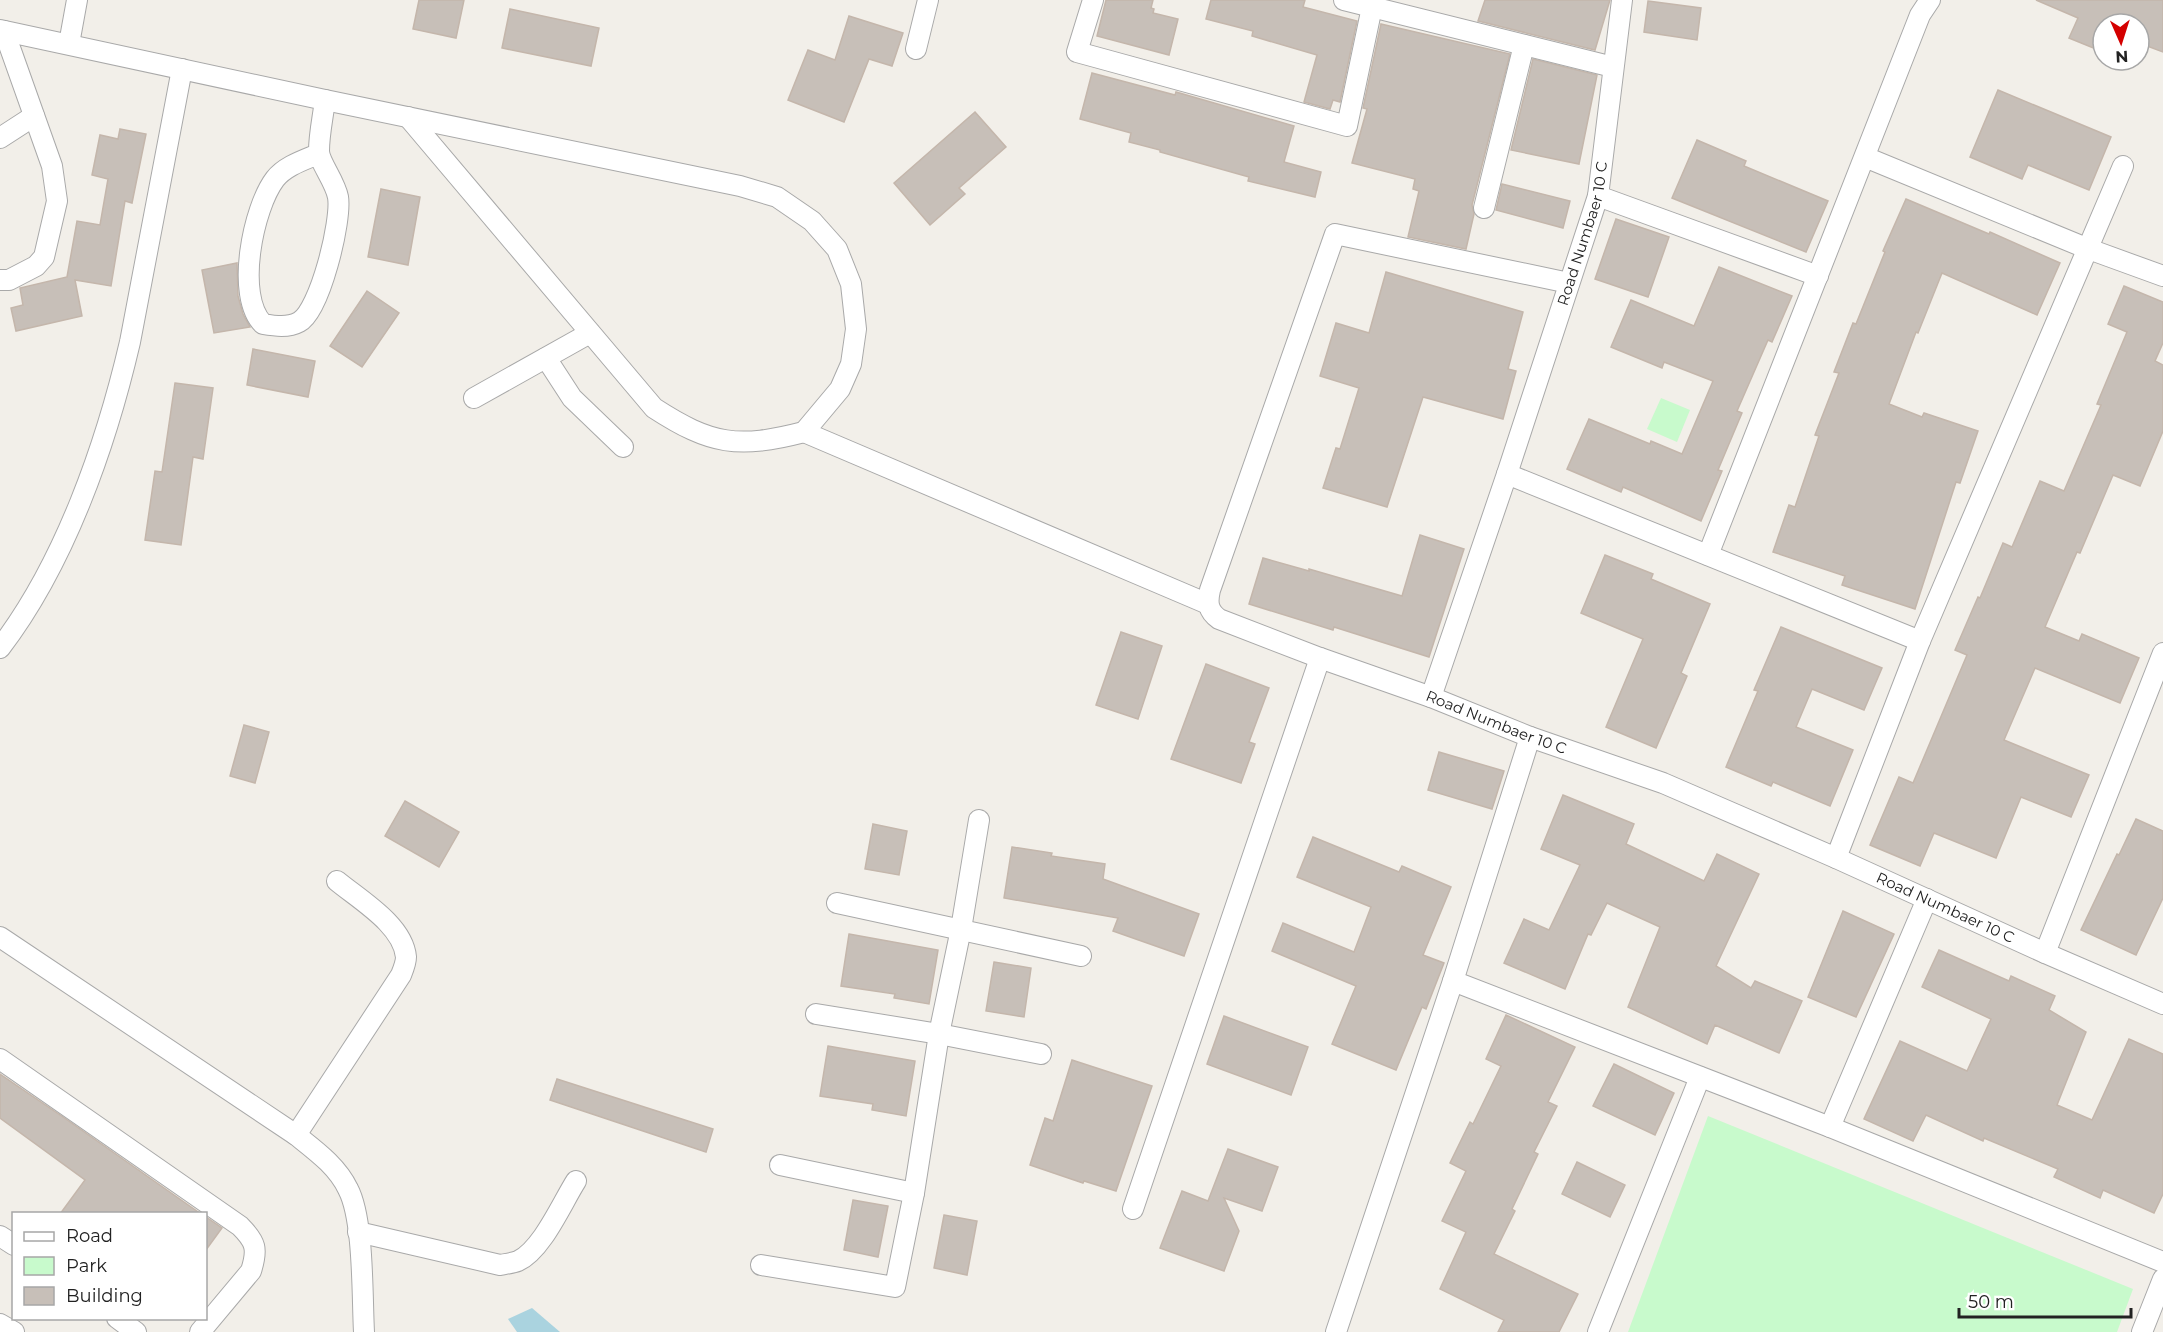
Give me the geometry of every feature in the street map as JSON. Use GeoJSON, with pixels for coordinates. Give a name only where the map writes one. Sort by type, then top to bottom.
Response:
{"type":"FeatureCollection","features":[{"type":"Feature","properties":{"kind":"street"},"geometry":{"type":"LineString","coordinates":[[69,44],[76,0]]}},
{"type":"Feature","properties":{"kind":"street"},"geometry":{"type":"LineString","coordinates":[[916,50],[928,0]]}},
{"type":"Feature","properties":{"kind":"street"},"geometry":{"type":"LineString","coordinates":[[1093,0],[1077,52],[1347,126],[1372,7]]}},
{"type":"Feature","properties":{"kind":"street"},"geometry":{"type":"LineString","coordinates":[[1344,0],[1613,67]]}},
{"type":"Feature","properties":{"kind":"street","name":"Road Numbaer 10 C"},"geometry":{"type":"LineString","coordinates":[[1622,0],[1598,196],[1431,697],[1530,738],[1663,783],[1836,858],[2045,954],[2163,1004]]}},
{"type":"Feature","properties":{"kind":"street"},"geometry":{"type":"LineString","coordinates":[[1708,555],[1920,15],[1930,0]]}},
{"type":"Feature","properties":{"kind":"street"},"geometry":{"type":"LineString","coordinates":[[2,30],[740,186],[777,196],[812,221],[837,249],[851,284],[856,329],[851,364],[840,389],[804,432],[771,440],[743,442],[706,437],[681,426],[654,408],[408,117]]}},
{"type":"Feature","properties":{"kind":"street"},"geometry":{"type":"LineString","coordinates":[[0,280],[9,280],[44,257],[57,201],[52,166],[2,30]]}},
{"type":"Feature","properties":{"kind":"street"},"geometry":{"type":"LineString","coordinates":[[1484,208],[1524,45]]}},
{"type":"Feature","properties":{"kind":"street"},"geometry":{"type":"LineString","coordinates":[[0,648],[24,611],[66,535],[120,385],[182,69]]}},
{"type":"Feature","properties":{"kind":"street"},"geometry":{"type":"LineString","coordinates":[[318,154],[290,167],[277,177],[261,202],[250,254],[249,276],[254,312],[263,324],[287,326],[298,323],[306,317],[313,306],[328,262],[336,230],[338,200],[335,185],[318,154],[325,100]]}},
{"type":"Feature","properties":{"kind":"street"},"geometry":{"type":"LineString","coordinates":[[0,138],[34,116]]}},
{"type":"Feature","properties":{"kind":"street"},"geometry":{"type":"LineString","coordinates":[[1865,157],[2086,248],[2163,276]]}},
{"type":"Feature","properties":{"kind":"street"},"geometry":{"type":"LineString","coordinates":[[1836,858],[1920,641],[2122,166]]}},
{"type":"Feature","properties":{"kind":"street"},"geometry":{"type":"LineString","coordinates":[[1598,196],[1818,276]]}},
{"type":"Feature","properties":{"kind":"street"},"geometry":{"type":"LineString","coordinates":[[1431,697],[1219,619],[1212,613],[1208,604],[1210,590],[1335,234],[1569,283]]}},
{"type":"Feature","properties":{"kind":"street"},"geometry":{"type":"LineString","coordinates":[[474,398],[590,333]]}},
{"type":"Feature","properties":{"kind":"street"},"geometry":{"type":"LineString","coordinates":[[546,358],[572,398],[623,447]]}},
{"type":"Feature","properties":{"kind":"street"},"geometry":{"type":"LineString","coordinates":[[804,432],[1208,604]]}},
{"type":"Feature","properties":{"kind":"street"},"geometry":{"type":"LineString","coordinates":[[1507,474],[1920,641]]}},
{"type":"Feature","properties":{"kind":"street"},"geometry":{"type":"LineString","coordinates":[[2045,954],[2163,653]]}},
{"type":"Feature","properties":{"kind":"street"},"geometry":{"type":"LineString","coordinates":[[1133,1209],[1320,658]]}},
{"type":"Feature","properties":{"kind":"street"},"geometry":{"type":"LineString","coordinates":[[1336,1332],[1454,981],[1530,738]]}},
{"type":"Feature","properties":{"kind":"street"},"geometry":{"type":"LineString","coordinates":[[760,1264],[895,1287],[914,1193],[939,1034],[979,820]]}},
{"type":"Feature","properties":{"kind":"street"},"geometry":{"type":"LineString","coordinates":[[296,1135],[401,975],[406,959],[402,939],[394,928],[336,881]]}},
{"type":"Feature","properties":{"kind":"street"},"geometry":{"type":"LineString","coordinates":[[1830,1127],[1927,899]]}},
{"type":"Feature","properties":{"kind":"street"},"geometry":{"type":"LineString","coordinates":[[837,903],[1081,956]]}},
{"type":"Feature","properties":{"kind":"street"},"geometry":{"type":"LineString","coordinates":[[0,937],[296,1135],[316,1151],[341,1178],[349,1191],[358,1232],[364,1332]]}},
{"type":"Feature","properties":{"kind":"street"},"geometry":{"type":"LineString","coordinates":[[1454,981],[1830,1127],[2163,1262]]}},
{"type":"Feature","properties":{"kind":"street"},"geometry":{"type":"LineString","coordinates":[[816,1014],[939,1034],[1041,1054]]}},
{"type":"Feature","properties":{"kind":"street"},"geometry":{"type":"LineString","coordinates":[[0,1059],[240,1226],[249,1235],[255,1246],[255,1259],[250,1271],[200,1332]]}},
{"type":"Feature","properties":{"kind":"street"},"geometry":{"type":"LineString","coordinates":[[1598,1332],[1700,1077]]}},
{"type":"Feature","properties":{"kind":"street"},"geometry":{"type":"LineString","coordinates":[[780,1165],[914,1193]]}},
{"type":"Feature","properties":{"kind":"street"},"geometry":{"type":"LineString","coordinates":[[358,1232],[500,1265],[518,1261],[530,1253],[540,1241],[576,1180]]}},
{"type":"Feature","properties":{"kind":"street"},"geometry":{"type":"LineString","coordinates":[[2142,1332],[2163,1279]]}},
{"type":"Feature","properties":{"kind":"street"},"geometry":{"type":"LineString","coordinates":[[120,1320],[136,1332]]}},
{"type":"Feature","properties":{"kind":"street"},"geometry":{"type":"LineString","coordinates":[[0,1324],[14,1332]]}},
{"type":"Feature","properties":{"kind":"green space"},"geometry":{"type":"Polygon","coordinates":[[[1661,398],[1690,410],[1677,442],[1647,429],[1661,398]]]}},
{"type":"Feature","properties":{"kind":"green space"},"geometry":{"type":"Polygon","coordinates":[[[1708,1116],[2133,1289],[2117,1332],[1628,1332],[1708,1116]]]}},
{"type":"Feature","properties":{"kind":"water"},"geometry":{"type":"Polygon","coordinates":[[[532,1308],[560,1332],[517,1332],[508,1319],[532,1308]]]}},
{"type":"Feature","properties":{"kind":"building"},"geometry":{"type":"Polygon","coordinates":[[[419,0],[464,0],[456,38],[413,29],[419,0]]]}},
{"type":"Feature","properties":{"kind":"building"},"geometry":{"type":"Polygon","coordinates":[[[1106,0],[1153,0],[1151,8],[1154,9],[1153,13],[1178,19],[1169,55],[1097,36],[1106,0]]]}},
{"type":"Feature","properties":{"kind":"building"},"geometry":{"type":"Polygon","coordinates":[[[1211,0],[1305,0],[1303,7],[1357,21],[1340,102],[1333,100],[1330,109],[1304,102],[1317,55],[1252,36],[1253,31],[1206,19],[1211,0]]]}},
{"type":"Feature","properties":{"kind":"building"},"geometry":{"type":"Polygon","coordinates":[[[1485,0],[1610,0],[1595,50],[1478,21],[1485,0]]]}},
{"type":"Feature","properties":{"kind":"building"},"geometry":{"type":"Polygon","coordinates":[[[2036,0],[2163,0],[2163,52],[2151,48],[2151,12],[2091,12],[2091,47],[2069,38],[2078,18],[2036,0]]]}},
{"type":"Feature","properties":{"kind":"building"},"geometry":{"type":"Polygon","coordinates":[[[1648,1],[1701,8],[1697,40],[1644,32],[1648,1]]]}},
{"type":"Feature","properties":{"kind":"building"},"geometry":{"type":"Polygon","coordinates":[[[510,9],[599,28],[591,66],[502,48],[510,9]]]}},
{"type":"Feature","properties":{"kind":"building"},"geometry":{"type":"Polygon","coordinates":[[[849,16],[903,33],[892,66],[869,59],[844,122],[788,100],[808,50],[835,60],[849,16]]]}},
{"type":"Feature","properties":{"kind":"building"},"geometry":{"type":"Polygon","coordinates":[[[1381,24],[1510,54],[1472,205],[1474,214],[1466,249],[1408,237],[1419,191],[1413,189],[1415,179],[1352,163],[1367,109],[1363,108],[1381,24]]]}},
{"type":"Feature","properties":{"kind":"building"},"geometry":{"type":"Polygon","coordinates":[[[1533,59],[1597,75],[1579,164],[1511,150],[1533,59]]]}},
{"type":"Feature","properties":{"kind":"building"},"geometry":{"type":"Polygon","coordinates":[[[1092,73],[1175,95],[1176,92],[1294,126],[1284,162],[1321,172],[1315,197],[1248,181],[1249,177],[1129,142],[1131,133],[1080,119],[1092,73]]]}},
{"type":"Feature","properties":{"kind":"building"},"geometry":{"type":"Polygon","coordinates":[[[1998,90],[2111,137],[2089,190],[2028,165],[2022,179],[1970,157],[1998,90]]]}},
{"type":"Feature","properties":{"kind":"building"},"geometry":{"type":"Polygon","coordinates":[[[975,112],[1006,147],[959,188],[965,194],[930,225],[894,183],[975,112]]]}},
{"type":"Feature","properties":{"kind":"building"},"geometry":{"type":"Polygon","coordinates":[[[120,129],[146,134],[132,203],[125,201],[111,286],[75,280],[82,316],[16,331],[11,308],[23,305],[20,288],[67,277],[77,221],[100,225],[108,179],[92,175],[100,135],[118,139],[120,129]]]}},
{"type":"Feature","properties":{"kind":"building"},"geometry":{"type":"Polygon","coordinates":[[[1697,140],[1746,161],[1744,166],[1828,201],[1806,252],[1672,198],[1697,140]]]}},
{"type":"Feature","properties":{"kind":"building"},"geometry":{"type":"Polygon","coordinates":[[[1502,184],[1570,201],[1563,228],[1496,210],[1502,184]]]}},
{"type":"Feature","properties":{"kind":"building"},"geometry":{"type":"Polygon","coordinates":[[[381,189],[420,197],[408,265],[368,257],[381,189]]]}},
{"type":"Feature","properties":{"kind":"building"},"geometry":{"type":"Polygon","coordinates":[[[1906,199],[2060,263],[2037,315],[1942,273],[1918,333],[1916,332],[1889,404],[1922,417],[1924,413],[1978,431],[1960,483],[1956,482],[1915,609],[1842,585],[1845,576],[1773,552],[1789,505],[1795,507],[1819,436],[1815,435],[1839,373],[1834,372],[1853,323],[1856,324],[1885,252],[1883,251],[1906,199]]]}},
{"type":"Feature","properties":{"kind":"building"},"geometry":{"type":"Polygon","coordinates":[[[1616,219],[1669,237],[1648,297],[1595,279],[1616,219]]]}},
{"type":"Feature","properties":{"kind":"building"},"geometry":{"type":"Polygon","coordinates":[[[237,263],[238,296],[243,314],[250,327],[214,333],[202,270],[237,263]]]}},
{"type":"Feature","properties":{"kind":"building"},"geometry":{"type":"Polygon","coordinates":[[[1719,267],[1792,296],[1772,342],[1768,340],[1737,411],[1742,413],[1718,470],[1722,471],[1701,521],[1623,487],[1621,492],[1567,469],[1589,419],[1650,444],[1651,441],[1682,454],[1713,381],[1664,362],[1662,368],[1611,347],[1631,300],[1694,326],[1719,267]]]}},
{"type":"Feature","properties":{"kind":"building"},"geometry":{"type":"Polygon","coordinates":[[[1386,272],[1523,312],[1508,369],[1516,371],[1503,419],[1423,397],[1387,507],[1323,488],[1336,448],[1340,449],[1359,388],[1320,376],[1336,323],[1369,333],[1386,272]]]}},
{"type":"Feature","properties":{"kind":"building"},"geometry":{"type":"Polygon","coordinates":[[[2124,286],[2163,302],[2163,343],[2155,361],[2163,365],[2163,431],[2140,486],[2113,475],[2045,627],[2079,641],[2082,634],[2139,658],[2120,703],[2035,668],[2004,740],[2089,775],[2071,817],[2021,797],[1996,858],[1934,833],[1920,866],[1870,845],[1899,777],[1913,783],[1967,655],[1955,650],[2003,543],[2012,547],[2040,481],[2064,491],[2101,405],[2097,404],[2127,332],[2108,324],[2124,286]]]}},
{"type":"Feature","properties":{"kind":"building"},"geometry":{"type":"Polygon","coordinates":[[[367,291],[399,313],[362,367],[330,346],[367,291]]]}},
{"type":"Feature","properties":{"kind":"building"},"geometry":{"type":"Polygon","coordinates":[[[253,349],[315,361],[308,397],[247,385],[253,349]]]}},
{"type":"Feature","properties":{"kind":"building"},"geometry":{"type":"Polygon","coordinates":[[[175,383],[213,388],[203,459],[193,457],[181,545],[145,540],[155,471],[162,472],[175,383]]]}},
{"type":"Feature","properties":{"kind":"building"},"geometry":{"type":"Polygon","coordinates":[[[1420,535],[1464,549],[1429,657],[1334,627],[1333,630],[1249,604],[1263,558],[1402,596],[1420,535]]]}},
{"type":"Feature","properties":{"kind":"building"},"geometry":{"type":"Polygon","coordinates":[[[1605,555],[1653,574],[1651,579],[1710,604],[1681,673],[1687,676],[1656,748],[1606,727],[1643,639],[1581,613],[1605,555]]]}},
{"type":"Feature","properties":{"kind":"building"},"geometry":{"type":"Polygon","coordinates":[[[1781,627],[1882,668],[1864,710],[1812,689],[1796,727],[1853,750],[1830,806],[1773,782],[1771,786],[1726,767],[1758,691],[1754,690],[1781,627]]]}},
{"type":"Feature","properties":{"kind":"building"},"geometry":{"type":"Polygon","coordinates":[[[1121,632],[1162,646],[1138,719],[1096,705],[1121,632]]]}},
{"type":"Feature","properties":{"kind":"building"},"geometry":{"type":"Polygon","coordinates":[[[1206,664],[1269,688],[1249,742],[1255,744],[1241,783],[1171,759],[1206,664]]]}},
{"type":"Feature","properties":{"kind":"building"},"geometry":{"type":"Polygon","coordinates":[[[244,725],[269,732],[255,783],[230,776],[244,725]]]}},
{"type":"Feature","properties":{"kind":"building"},"geometry":{"type":"Polygon","coordinates":[[[1439,752],[1504,771],[1492,809],[1428,790],[1439,752]]]}},
{"type":"Feature","properties":{"kind":"building"},"geometry":{"type":"Polygon","coordinates":[[[1563,795],[1634,824],[1626,844],[1704,881],[1717,854],[1759,874],[1716,966],[1751,988],[1755,981],[1802,1001],[1779,1053],[1715,1025],[1707,1044],[1628,1007],[1660,927],[1607,903],[1591,935],[1588,934],[1565,989],[1504,963],[1524,919],[1549,930],[1580,865],[1541,849],[1563,795]]]}},
{"type":"Feature","properties":{"kind":"building"},"geometry":{"type":"Polygon","coordinates":[[[405,801],[459,832],[439,867],[385,836],[405,801]]]}},
{"type":"Feature","properties":{"kind":"building"},"geometry":{"type":"Polygon","coordinates":[[[2136,819],[2163,831],[2163,898],[2136,955],[2081,930],[2136,819]]]}},
{"type":"Feature","properties":{"kind":"building"},"geometry":{"type":"Polygon","coordinates":[[[873,824],[907,831],[899,875],[865,869],[873,824]]]}},
{"type":"Feature","properties":{"kind":"building"},"geometry":{"type":"Polygon","coordinates":[[[1313,837],[1399,872],[1402,866],[1451,887],[1423,955],[1444,963],[1426,1009],[1422,1007],[1396,1070],[1332,1044],[1356,986],[1272,951],[1283,923],[1354,952],[1371,907],[1297,877],[1313,837]]]}},
{"type":"Feature","properties":{"kind":"building"},"geometry":{"type":"Polygon","coordinates":[[[1012,847],[1052,853],[1051,856],[1105,864],[1103,879],[1199,914],[1184,956],[1113,931],[1118,918],[1004,898],[1012,847]]]}},
{"type":"Feature","properties":{"kind":"building"},"geometry":{"type":"Polygon","coordinates":[[[1843,911],[1894,934],[1856,1017],[1808,997],[1843,911]]]}},
{"type":"Feature","properties":{"kind":"building"},"geometry":{"type":"Polygon","coordinates":[[[849,934],[938,950],[929,1004],[894,998],[895,994],[841,986],[849,934]]]}},
{"type":"Feature","properties":{"kind":"building"},"geometry":{"type":"Polygon","coordinates":[[[1939,950],[2009,981],[2011,976],[2055,996],[2049,1010],[2086,1032],[2057,1105],[2092,1120],[2129,1039],[2163,1054],[2163,1194],[2154,1213],[2103,1190],[2100,1198],[2054,1177],[2058,1169],[1984,1138],[1983,1141],[1926,1115],[1913,1141],[1864,1119],[1900,1041],[1967,1071],[1991,1019],[1922,987],[1939,950]]]}},
{"type":"Feature","properties":{"kind":"building"},"geometry":{"type":"Polygon","coordinates":[[[994,962],[1031,968],[1024,1017],[986,1011],[994,962]]]}},
{"type":"Feature","properties":{"kind":"building"},"geometry":{"type":"Polygon","coordinates":[[[1506,1015],[1575,1047],[1548,1102],[1557,1106],[1534,1152],[1538,1154],[1512,1209],[1515,1211],[1494,1254],[1578,1294],[1559,1332],[1498,1332],[1504,1320],[1440,1289],[1466,1232],[1442,1221],[1466,1171],[1450,1163],[1470,1122],[1473,1124],[1501,1066],[1486,1059],[1506,1015]]]}},
{"type":"Feature","properties":{"kind":"building"},"geometry":{"type":"Polygon","coordinates":[[[1224,1016],[1308,1047],[1291,1095],[1207,1064],[1224,1016]]]}},
{"type":"Feature","properties":{"kind":"building"},"geometry":{"type":"Polygon","coordinates":[[[828,1046],[915,1061],[906,1116],[872,1110],[873,1104],[820,1096],[828,1046]]]}},
{"type":"Feature","properties":{"kind":"building"},"geometry":{"type":"Polygon","coordinates":[[[1072,1060],[1152,1086],[1116,1191],[1084,1181],[1083,1183],[1030,1165],[1045,1118],[1053,1121],[1072,1060]]]}},
{"type":"Feature","properties":{"kind":"building"},"geometry":{"type":"Polygon","coordinates":[[[1614,1064],[1674,1093],[1655,1135],[1593,1106],[1614,1064]]]}},
{"type":"Feature","properties":{"kind":"building"},"geometry":{"type":"Polygon","coordinates":[[[0,1074],[198,1212],[61,1212],[85,1180],[0,1118],[0,1074]]]}},
{"type":"Feature","properties":{"kind":"building"},"geometry":{"type":"Polygon","coordinates":[[[557,1079],[713,1129],[706,1152],[550,1100],[557,1079]]]}},
{"type":"Feature","properties":{"kind":"building"},"geometry":{"type":"Polygon","coordinates":[[[1228,1149],[1278,1167],[1262,1211],[1224,1198],[1239,1231],[1224,1271],[1160,1248],[1182,1191],[1208,1201],[1228,1149]]]}},
{"type":"Feature","properties":{"kind":"building"},"geometry":{"type":"Polygon","coordinates":[[[1577,1162],[1625,1185],[1610,1217],[1562,1194],[1577,1162]]]}},
{"type":"Feature","properties":{"kind":"building"},"geometry":{"type":"Polygon","coordinates":[[[853,1200],[888,1206],[878,1257],[844,1250],[853,1200]]]}},
{"type":"Feature","properties":{"kind":"building"},"geometry":{"type":"Polygon","coordinates":[[[944,1215],[977,1221],[967,1275],[934,1268],[944,1215]]]}},
{"type":"Feature","properties":{"kind":"building"},"geometry":{"type":"Polygon","coordinates":[[[207,1218],[222,1228],[207,1249],[207,1218]]]}}]}
